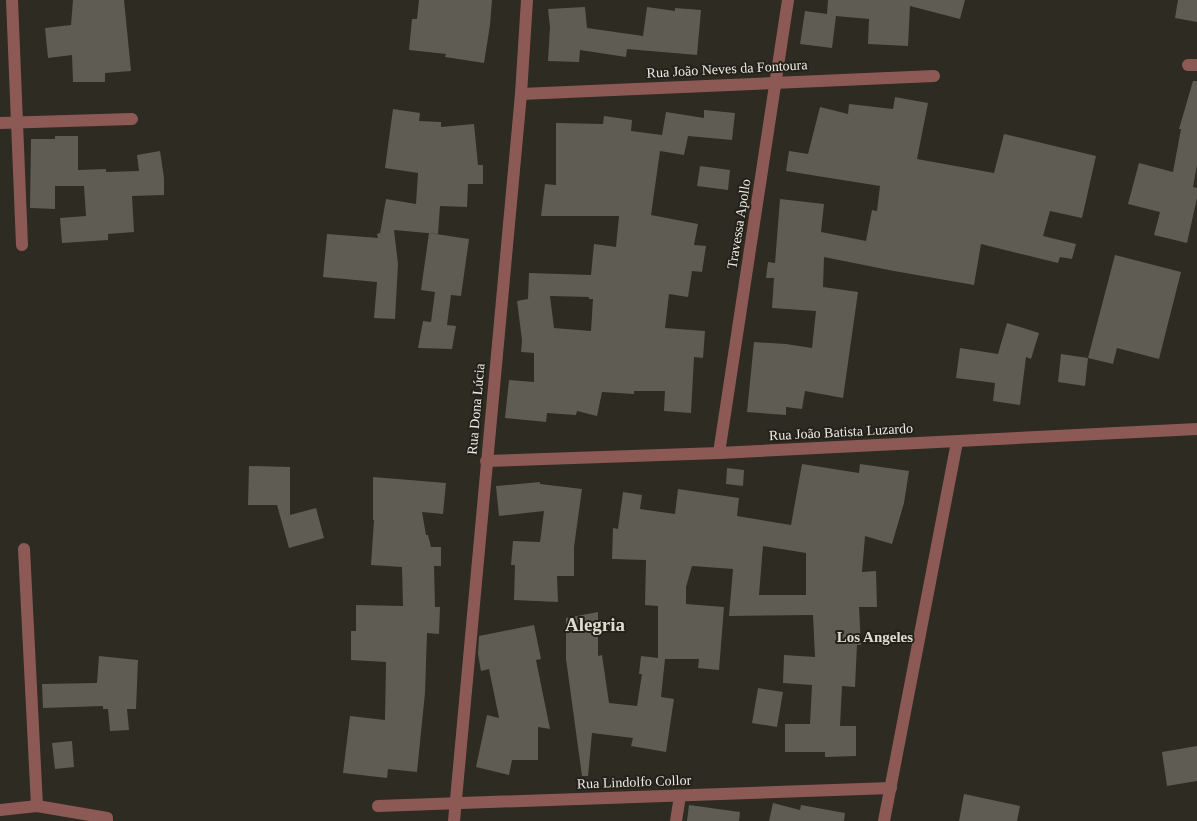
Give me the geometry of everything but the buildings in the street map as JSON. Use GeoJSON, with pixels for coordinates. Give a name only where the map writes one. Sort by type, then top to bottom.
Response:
{"type":"FeatureCollection","features":[{"type":"Feature","properties":{"kind":"street"},"geometry":{"type":"LineString","coordinates":[[12,0],[22,244]]}},
{"type":"Feature","properties":{"kind":"street","name":"Rua Dona Lúcia"},"geometry":{"type":"LineString","coordinates":[[454,821],[521,94],[527,0]]}},
{"type":"Feature","properties":{"kind":"street","name":"Travessa Apollo"},"geometry":{"type":"LineString","coordinates":[[719,453],[788,0]]}},
{"type":"Feature","properties":{"kind":"street","name":"Rua João Neves da Fontoura"},"geometry":{"type":"LineString","coordinates":[[521,94],[777,81],[934,76]]}},
{"type":"Feature","properties":{"kind":"street"},"geometry":{"type":"LineString","coordinates":[[0,123],[132,119]]}},
{"type":"Feature","properties":{"kind":"street","name":"Rua João Batista Luzardo"},"geometry":{"type":"LineString","coordinates":[[486,460],[719,453],[1197,429]]}},
{"type":"Feature","properties":{"kind":"street"},"geometry":{"type":"LineString","coordinates":[[884,821],[957,442]]}},
{"type":"Feature","properties":{"kind":"street"},"geometry":{"type":"LineString","coordinates":[[24,550],[37,806]]}},
{"type":"Feature","properties":{"kind":"street","name":"Rua Lindolfo Collor"},"geometry":{"type":"LineString","coordinates":[[378,806],[891,788]]}},
{"type":"Feature","properties":{"kind":"street"},"geometry":{"type":"LineString","coordinates":[[676,821],[680,796]]}},
{"type":"Feature","properties":{"kind":"street"},"geometry":{"type":"LineString","coordinates":[[0,810],[37,806],[107,820]]}},
{"type":"Feature","properties":{"kind":"district","name":"Alegria"},"geometry":{"type":"Point","coordinates":[595,624]}},
{"type":"Feature","properties":{"kind":"district","name":"Los Angeles"},"geometry":{"type":"Point","coordinates":[875,637]}}]}
